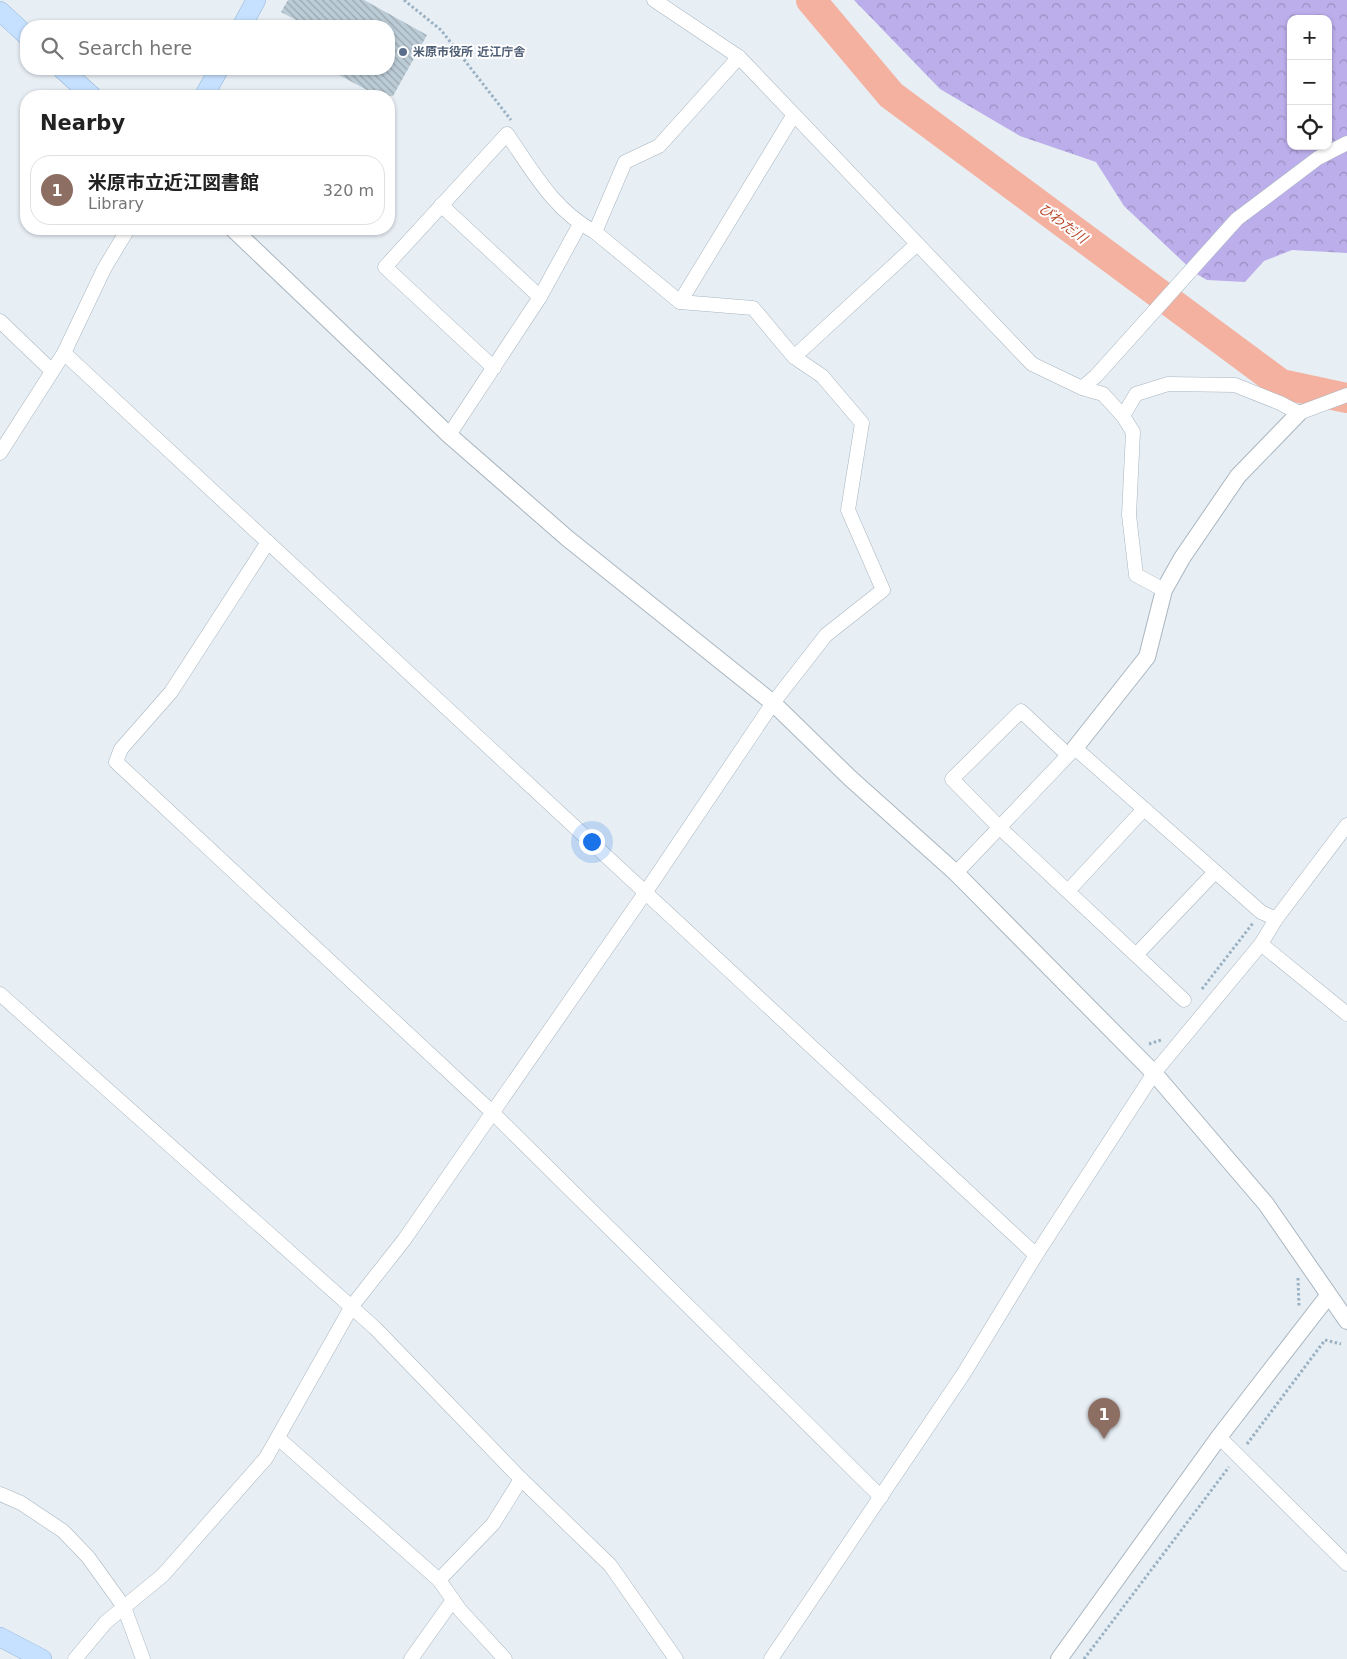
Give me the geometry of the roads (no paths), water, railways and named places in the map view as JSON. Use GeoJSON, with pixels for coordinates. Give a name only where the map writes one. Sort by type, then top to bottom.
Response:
{"type":"FeatureCollection","features":[{"type":"Feature","properties":{"kind":"main road"},"geometry":{"type":"LineString","coordinates":[[245,20],[256,0]]}},
{"type":"Feature","properties":{"kind":"main road"},"geometry":{"type":"LineString","coordinates":[[0,11],[20,29]]}},
{"type":"Feature","properties":{"kind":"main road"},"geometry":{"type":"LineString","coordinates":[[69,75],[85,90]]}},
{"type":"Feature","properties":{"kind":"main road"},"geometry":{"type":"LineString","coordinates":[[207,90],[216,75]]}},
{"type":"Feature","properties":{"kind":"main road"},"geometry":{"type":"LineString","coordinates":[[0,1637],[42,1659]]}},
{"type":"Feature","properties":{"kind":"street"},"geometry":{"type":"LineString","coordinates":[[654,0],[739,57],[793,116],[1032,364],[1082,388],[1103,394],[1123,416],[1133,432],[1129,515],[1136,575],[1164,590]]}},
{"type":"Feature","properties":{"kind":"street"},"geometry":{"type":"LineString","coordinates":[[595,232],[625,162],[659,146],[739,57]]}},
{"type":"Feature","properties":{"kind":"street"},"geometry":{"type":"LineString","coordinates":[[680,302],[793,116]]}},
{"type":"Feature","properties":{"kind":"street"},"geometry":{"type":"LineString","coordinates":[[75,1659],[106,1622],[169,1568],[266,1458],[352,1306],[404,1240],[646,893],[773,703],[826,635],[883,590],[848,510],[862,423],[822,376],[794,357],[753,308],[680,302],[595,232],[580,224],[552,200],[507,134],[385,267],[494,368]]}},
{"type":"Feature","properties":{"kind":"street"},"geometry":{"type":"LineString","coordinates":[[1082,388],[1096,376],[1237,219],[1318,158],[1347,143]]}},
{"type":"Feature","properties":{"kind":"street"},"geometry":{"type":"LineString","coordinates":[[442,205],[540,296]]}},
{"type":"Feature","properties":{"kind":"street"},"geometry":{"type":"LineString","coordinates":[[449,435],[540,296],[580,224]]}},
{"type":"Feature","properties":{"kind":"street"},"geometry":{"type":"LineString","coordinates":[[0,453],[64,352],[104,269],[124,235]]}},
{"type":"Feature","properties":{"kind":"street"},"geometry":{"type":"LineString","coordinates":[[239,235],[449,435],[567,538],[773,703],[850,778],[956,872],[1154,1073],[1266,1204],[1347,1321]]}},
{"type":"Feature","properties":{"kind":"street"},"geometry":{"type":"LineString","coordinates":[[794,357],[917,244]]}},
{"type":"Feature","properties":{"kind":"street"},"geometry":{"type":"LineString","coordinates":[[0,321],[52,371]]}},
{"type":"Feature","properties":{"kind":"street"},"geometry":{"type":"LineString","coordinates":[[64,352],[1036,1255]]}},
{"type":"Feature","properties":{"kind":"street"},"geometry":{"type":"LineString","coordinates":[[1123,416],[1136,394],[1168,384],[1235,385],[1280,403],[1299,413]]}},
{"type":"Feature","properties":{"kind":"street"},"geometry":{"type":"LineString","coordinates":[[956,872],[1071,752],[1147,658],[1164,590],[1182,558],[1238,476],[1299,413],[1347,394]]}},
{"type":"Feature","properties":{"kind":"street"},"geometry":{"type":"LineString","coordinates":[[268,542],[171,692],[121,748],[116,762],[492,1112],[881,1497]]}},
{"type":"Feature","properties":{"kind":"street"},"geometry":{"type":"LineString","coordinates":[[1184,1000],[999,827],[952,779],[1021,711],[1144,809],[1261,912],[1276,919]]}},
{"type":"Feature","properties":{"kind":"street"},"geometry":{"type":"LineString","coordinates":[[1068,891],[1144,809]]}},
{"type":"Feature","properties":{"kind":"street"},"geometry":{"type":"LineString","coordinates":[[771,1659],[964,1372],[1036,1255],[1154,1073],[1261,944],[1276,919],[1347,825]]}},
{"type":"Feature","properties":{"kind":"street"},"geometry":{"type":"LineString","coordinates":[[1136,955],[1215,872]]}},
{"type":"Feature","properties":{"kind":"street"},"geometry":{"type":"LineString","coordinates":[[1261,944],[1347,1014]]}},
{"type":"Feature","properties":{"kind":"street"},"geometry":{"type":"LineString","coordinates":[[0,994],[352,1306],[522,1479],[610,1565],[676,1659]]}},
{"type":"Feature","properties":{"kind":"street"},"geometry":{"type":"LineString","coordinates":[[1059,1659],[1219,1436],[1328,1296]]}},
{"type":"Feature","properties":{"kind":"street"},"geometry":{"type":"LineString","coordinates":[[1219,1436],[1347,1564]]}},
{"type":"Feature","properties":{"kind":"street"},"geometry":{"type":"LineString","coordinates":[[278,1438],[439,1580],[453,1600],[505,1659]]}},
{"type":"Feature","properties":{"kind":"street"},"geometry":{"type":"LineString","coordinates":[[439,1580],[493,1524],[522,1479]]}},
{"type":"Feature","properties":{"kind":"street"},"geometry":{"type":"LineString","coordinates":[[0,1494],[20,1502],[63,1531],[88,1557],[124,1607],[143,1659]]}},
{"type":"Feature","properties":{"kind":"street"},"geometry":{"type":"LineString","coordinates":[[411,1659],[453,1600]]}},
{"type":"Feature","properties":{"kind":"waterway","name":"びわだ川"},"geometry":{"type":"LineString","coordinates":[[811,0],[891,95],[1281,384],[1347,398]]}},
{"type":"Feature","properties":{"kind":"place","name":"米原市役所 近江庁舎"},"geometry":{"type":"Point","coordinates":[403,52]}},
{"type":"Feature","properties":{"kind":"place","name":"米原市立近江図書館"},"geometry":{"type":"Point","coordinates":[1104,1439]}}]}
